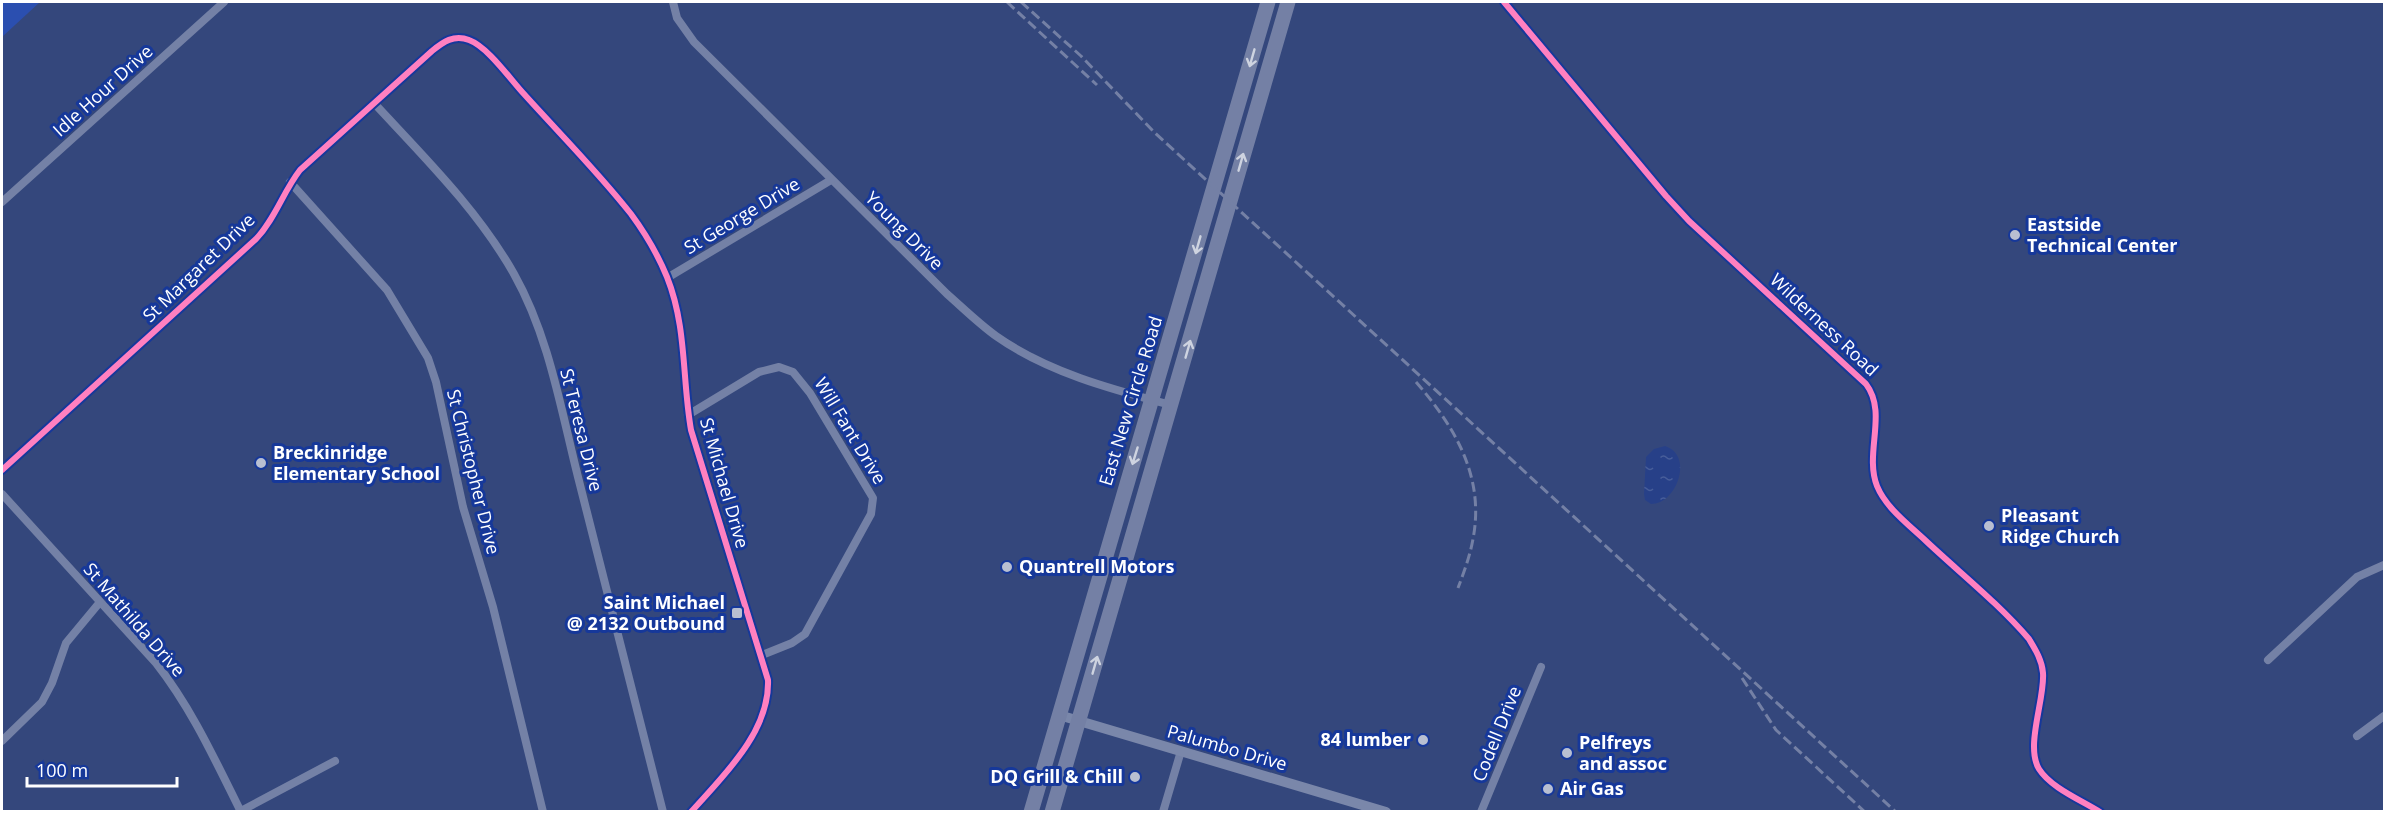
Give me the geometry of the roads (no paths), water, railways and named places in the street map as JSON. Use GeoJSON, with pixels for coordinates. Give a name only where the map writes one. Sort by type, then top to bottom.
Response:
{"type":"FeatureCollection","features":[{"type":"Feature","properties":{"kind":"highway","name":"East New Circle Road"},"geometry":{"type":"LineString","coordinates":[[1031,812],[1268,2]]}},
{"type":"Feature","properties":{"kind":"highway"},"geometry":{"type":"LineString","coordinates":[[1052,812],[1288,2]]}},
{"type":"Feature","properties":{"kind":"street","name":"Idle Hour Drive"},"geometry":{"type":"LineString","coordinates":[[2,202],[224,2]]}},
{"type":"Feature","properties":{"kind":"street","name":"Young Drive"},"geometry":{"type":"LineString","coordinates":[[674,2],[677,18],[694,42],[946,294],[996,336],[1049,366],[1171,405]]}},
{"type":"Feature","properties":{"kind":"street","name":"Wilderness Road"},"geometry":{"type":"LineString","coordinates":[[1504,2],[1666,196],[1872,392],[1875,401],[1876,427],[1873,467],[1877,486],[1884,499],[1904,521],[2028,639],[2043,670],[2043,687],[2035,741],[2038,766],[2044,775],[2056,785],[2100,812]]}},
{"type":"Feature","properties":{"kind":"street","name":"St Margaret Drive"},"geometry":{"type":"LineString","coordinates":[[2,470],[256,239],[269,223],[290,182],[300,170],[432,51],[446,41],[461,38]]}},
{"type":"Feature","properties":{"kind":"street","name":"St Michael Drive"},"geometry":{"type":"LineString","coordinates":[[461,38],[473,42],[485,52],[623,205],[656,254],[667,278],[681,329],[688,415],[695,446],[762,655],[769,691],[763,714],[732,765],[691,812]]}},
{"type":"Feature","properties":{"kind":"street","name":"St Teresa Drive"},"geometry":{"type":"LineString","coordinates":[[374,103],[487,231],[513,273],[532,311],[558,398],[663,812]]}},
{"type":"Feature","properties":{"kind":"street","name":"St George Drive"},"geometry":{"type":"LineString","coordinates":[[667,278],[831,180]]}},
{"type":"Feature","properties":{"kind":"street","name":"St Christopher Drive"},"geometry":{"type":"LineString","coordinates":[[290,182],[381,283],[399,308],[428,358],[463,507],[493,607],[543,812]]}},
{"type":"Feature","properties":{"kind":"street","name":"Will Fant Drive"},"geometry":{"type":"LineString","coordinates":[[688,415],[759,372],[779,367],[793,372],[810,393],[873,498],[871,514],[804,634],[792,644],[762,655]]}},
{"type":"Feature","properties":{"kind":"street","name":"St Mathilda Drive"},"geometry":{"type":"LineString","coordinates":[[2,494],[173,685],[199,726],[240,811]]}},
{"type":"Feature","properties":{"kind":"street"},"geometry":{"type":"LineString","coordinates":[[2268,660],[2357,577],[2385,565]]}},
{"type":"Feature","properties":{"kind":"street"},"geometry":{"type":"LineString","coordinates":[[2,741],[42,702],[52,683],[66,643],[100,602]]}},
{"type":"Feature","properties":{"kind":"street","name":"Codell Drive"},"geometry":{"type":"LineString","coordinates":[[1481,812],[1541,667]]}},
{"type":"Feature","properties":{"kind":"street","name":"Palumbo Drive"},"geometry":{"type":"LineString","coordinates":[[1059,715],[1386,812]]}},
{"type":"Feature","properties":{"kind":"street"},"geometry":{"type":"LineString","coordinates":[[2357,736],[2385,716]]}},
{"type":"Feature","properties":{"kind":"street"},"geometry":{"type":"LineString","coordinates":[[1163,812],[1181,751]]}},
{"type":"Feature","properties":{"kind":"street"},"geometry":{"type":"LineString","coordinates":[[240,811],[335,761]]}},
{"type":"Feature","properties":{"kind":"water"},"geometry":{"type":"Polygon","coordinates":[[[1665,446],[1674,451],[1679,459],[1679,478],[1675,488],[1668,496],[1660,502],[1651,504],[1645,500],[1644,494],[1646,457],[1654,449],[1665,446]]]}},
{"type":"Feature","properties":{"kind":"railway"},"geometry":{"type":"LineString","coordinates":[[1007,2],[1097,85]]}},
{"type":"Feature","properties":{"kind":"railway"},"geometry":{"type":"LineString","coordinates":[[1021,2],[1081,56],[1155,133],[1896,812]]}},
{"type":"Feature","properties":{"kind":"railway"},"geometry":{"type":"LineString","coordinates":[[1416,382],[1454,435],[1471,474],[1476,516],[1470,552],[1458,588]]}},
{"type":"Feature","properties":{"kind":"railway"},"geometry":{"type":"LineString","coordinates":[[1742,678],[1776,730],[1865,812]]}},
{"type":"Feature","properties":{"kind":"place","name":"Eastside Technical Center"},"geometry":{"type":"Point","coordinates":[2015,235]}},
{"type":"Feature","properties":{"kind":"place","name":"Breckinridge Elementary School"},"geometry":{"type":"Point","coordinates":[261,463]}},
{"type":"Feature","properties":{"kind":"place","name":"Pleasant Ridge Church"},"geometry":{"type":"Point","coordinates":[1989,526]}},
{"type":"Feature","properties":{"kind":"place","name":"Quantrell Motors"},"geometry":{"type":"Point","coordinates":[1007,567]}},
{"type":"Feature","properties":{"kind":"place","name":"Saint Michael @ 2132 Outbound"},"geometry":{"type":"Point","coordinates":[737,613]}},
{"type":"Feature","properties":{"kind":"place","name":"84 lumber"},"geometry":{"type":"Point","coordinates":[1423,740]}},
{"type":"Feature","properties":{"kind":"place","name":"Pelfreys and assoc"},"geometry":{"type":"Point","coordinates":[1567,753]}},
{"type":"Feature","properties":{"kind":"place","name":"DQ Grill & Chill"},"geometry":{"type":"Point","coordinates":[1135,777]}},
{"type":"Feature","properties":{"kind":"place","name":"Air Gas"},"geometry":{"type":"Point","coordinates":[1548,789]}}]}
